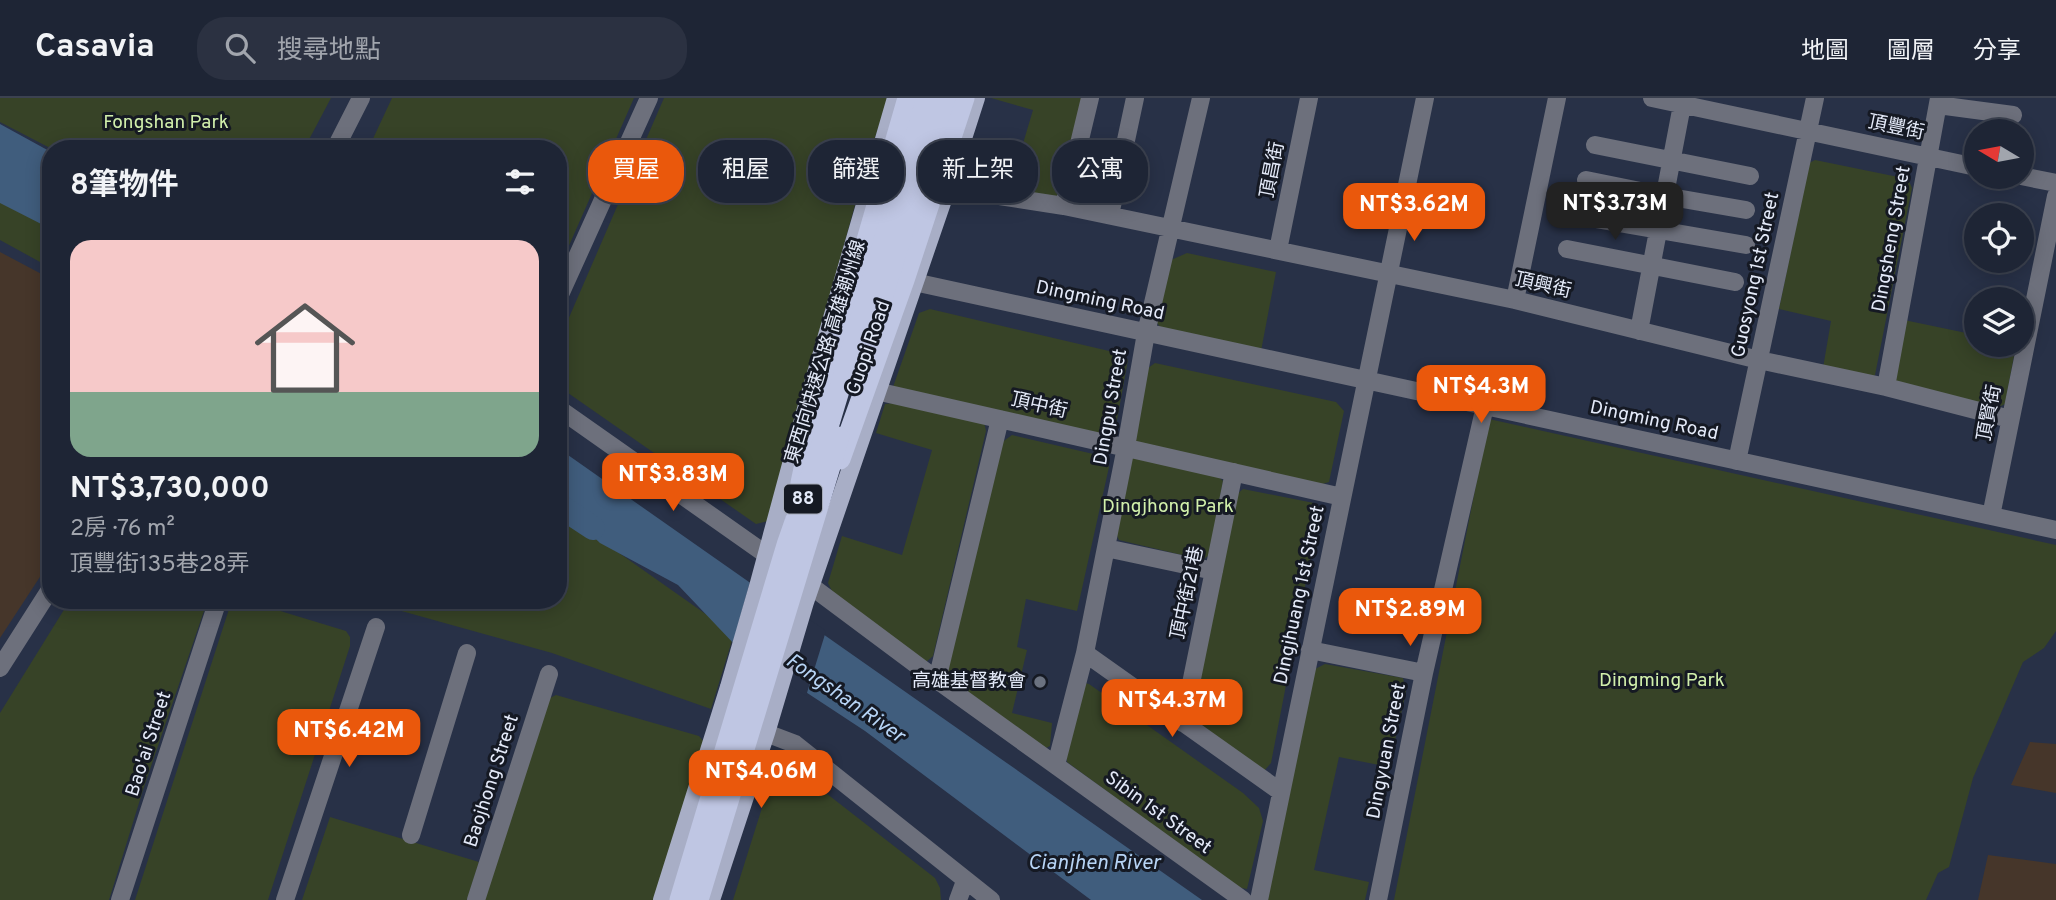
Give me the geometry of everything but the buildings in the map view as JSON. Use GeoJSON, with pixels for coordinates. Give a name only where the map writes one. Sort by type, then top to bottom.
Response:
{"type":"FeatureCollection","features":[{"type":"Feature","properties":{"kind":"highway"},"geometry":{"type":"LineString","coordinates":[[795,548],[812,430],[908,98]]}},
{"type":"Feature","properties":{"kind":"highway","name":"東西向快速公路 高雄潮州線"},"geometry":{"type":"LineString","coordinates":[[698,900],[828,427],[927,98]]}},
{"type":"Feature","properties":{"kind":"highway","name":"東西向快速公路 高雄潮州線"},"geometry":{"type":"LineString","coordinates":[[680,900],[944,98]]}},
{"type":"Feature","properties":{"kind":"highway"},"geometry":{"type":"LineString","coordinates":[[795,548],[849,434],[900,293],[964,98]]}},
{"type":"Feature","properties":{"kind":"main road"},"geometry":{"type":"LineString","coordinates":[[662,900],[729,687],[896,98]]}},
{"type":"Feature","properties":{"kind":"main road","name":"Guopi Road"},"geometry":{"type":"LineString","coordinates":[[962,140],[975,98]]}},
{"type":"Feature","properties":{"kind":"main road","name":"Guopi Road"},"geometry":{"type":"LineString","coordinates":[[766,733],[802,612],[942,203]]}},
{"type":"Feature","properties":{"kind":"main road"},"geometry":{"type":"LineString","coordinates":[[711,900],[766,733]]}},
{"type":"Feature","properties":{"kind":"street"},"geometry":{"type":"LineString","coordinates":[[340,140],[361,98]]}},
{"type":"Feature","properties":{"kind":"street"},"geometry":{"type":"LineString","coordinates":[[567,279],[649,98]]}},
{"type":"Feature","properties":{"kind":"street"},"geometry":{"type":"LineString","coordinates":[[1064,206],[1090,98]]}},
{"type":"Feature","properties":{"kind":"street"},"geometry":{"type":"LineString","coordinates":[[1110,215],[1135,98]]}},
{"type":"Feature","properties":{"kind":"street","name":"Dingpu Street"},"geometry":{"type":"LineString","coordinates":[[1056,765],[1085,653],[1146,332],[1201,98]]}},
{"type":"Feature","properties":{"kind":"street","name":"頂昌街"},"geometry":{"type":"LineString","coordinates":[[1279,250],[1309,98]]}},
{"type":"Feature","properties":{"kind":"street","name":"Dingjhuang 1st Street"},"geometry":{"type":"LineString","coordinates":[[1259,900],[1425,98]]}},
{"type":"Feature","properties":{"kind":"street"},"geometry":{"type":"LineString","coordinates":[[1515,300],[1556,98]]}},
{"type":"Feature","properties":{"kind":"street","name":"頂豐街"},"geometry":{"type":"LineString","coordinates":[[1652,98],[1964,164]]}},
{"type":"Feature","properties":{"kind":"street","name":"Guosyong 1st Street"},"geometry":{"type":"LineString","coordinates":[[1737,461],[1815,98]]}},
{"type":"Feature","properties":{"kind":"street"},"geometry":{"type":"LineString","coordinates":[[1939,102],[2013,116]]}},
{"type":"Feature","properties":{"kind":"street","name":"Dingsheng Street"},"geometry":{"type":"LineString","coordinates":[[1886,387],[1939,102]]}},
{"type":"Feature","properties":{"kind":"street"},"geometry":{"type":"LineString","coordinates":[[1639,331],[1682,104]]}},
{"type":"Feature","properties":{"kind":"street"},"geometry":{"type":"LineString","coordinates":[[1595,145],[1750,176]]}},
{"type":"Feature","properties":{"kind":"street"},"geometry":{"type":"LineString","coordinates":[[2034,179],[2056,183]]}},
{"type":"Feature","properties":{"kind":"street"},"geometry":{"type":"LineString","coordinates":[[1586,180],[1665,197],[1746,210]]}},
{"type":"Feature","properties":{"kind":"street","name":"頂賢街"},"geometry":{"type":"LineString","coordinates":[[1991,516],[2056,196]]}},
{"type":"Feature","properties":{"kind":"street","name":"頂興街"},"geometry":{"type":"LineString","coordinates":[[1038,202],[1171,227],[1515,300],[1759,360],[1886,387],[2010,419]]}},
{"type":"Feature","properties":{"kind":"street"},"geometry":{"type":"LineString","coordinates":[[1578,216],[1746,245]]}},
{"type":"Feature","properties":{"kind":"street"},"geometry":{"type":"LineString","coordinates":[[1567,248],[1735,282]]}},
{"type":"Feature","properties":{"kind":"street","name":"Dingming Road"},"geometry":{"type":"LineString","coordinates":[[914,282],[2056,530]]}},
{"type":"Feature","properties":{"kind":"street","name":"頂中街"},"geometry":{"type":"LineString","coordinates":[[876,391],[1342,497]]}},
{"type":"Feature","properties":{"kind":"street","name":"Dingyuan Street"},"geometry":{"type":"LineString","coordinates":[[1378,900],[1424,673],[1485,406]]}},
{"type":"Feature","properties":{"kind":"street","name":"Sibin 1st Street"},"geometry":{"type":"LineString","coordinates":[[567,414],[811,586],[1243,900]]}},
{"type":"Feature","properties":{"kind":"street"},"geometry":{"type":"LineString","coordinates":[[937,680],[1000,419]]}},
{"type":"Feature","properties":{"kind":"street","name":"頂中街21巷"},"geometry":{"type":"LineString","coordinates":[[1183,723],[1234,472]]}},
{"type":"Feature","properties":{"kind":"street"},"geometry":{"type":"LineString","coordinates":[[1106,548],[1214,571]]}},
{"type":"Feature","properties":{"kind":"street"},"geometry":{"type":"LineString","coordinates":[[0,668],[42,602]]}},
{"type":"Feature","properties":{"kind":"street","name":"Bao'ai Street"},"geometry":{"type":"LineString","coordinates":[[120,900],[215,609]]}},
{"type":"Feature","properties":{"kind":"street"},"geometry":{"type":"LineString","coordinates":[[285,900],[376,627]]}},
{"type":"Feature","properties":{"kind":"street"},"geometry":{"type":"LineString","coordinates":[[1310,650],[1424,673]]}},
{"type":"Feature","properties":{"kind":"street"},"geometry":{"type":"LineString","coordinates":[[411,835],[467,653]]}},
{"type":"Feature","properties":{"kind":"street"},"geometry":{"type":"LineString","coordinates":[[1085,653],[1281,792]]}},
{"type":"Feature","properties":{"kind":"street","name":"Baojhong Street"},"geometry":{"type":"LineString","coordinates":[[476,900],[549,674]]}},
{"type":"Feature","properties":{"kind":"street"},"geometry":{"type":"LineString","coordinates":[[766,733],[795,744],[991,900]]}},
{"type":"Feature","properties":{"kind":"street"},"geometry":{"type":"LineString","coordinates":[[958,900],[965,881]]}},
{"type":"Feature","properties":{"kind":"shaded area"},"geometry":{"type":"Polygon","coordinates":[[[0,252],[42,274],[42,574],[0,638],[0,252]]]}},
{"type":"Feature","properties":{"kind":"shaded area"},"geometry":{"type":"Polygon","coordinates":[[[2030,742],[2056,744],[2056,793],[2011,785],[2030,742]]]}},
{"type":"Feature","properties":{"kind":"shaded area"},"geometry":{"type":"Polygon","coordinates":[[[1988,855],[2056,864],[2056,900],[1978,900],[1988,855]]]}},
{"type":"Feature","properties":{"kind":"green space","name":"Fongshan Park"},"geometry":{"type":"Polygon","coordinates":[[[0,98],[331,98],[309,140],[42,140],[42,144],[0,122],[0,98]]]}},
{"type":"Feature","properties":{"kind":"green space"},"geometry":{"type":"Polygon","coordinates":[[[392,98],[634,98],[616,140],[588,140],[588,202],[567,250],[567,140],[372,140],[392,98]]]}},
{"type":"Feature","properties":{"kind":"green space"},"geometry":{"type":"Polygon","coordinates":[[[664,98],[888,98],[874,140],[808,140],[808,203],[856,203],[768,521],[756,524],[567,392],[567,322],[619,203],[684,203],[684,140],[646,140],[664,98]]]}},
{"type":"Feature","properties":{"kind":"green space"},"geometry":{"type":"Polygon","coordinates":[[[991,98],[1082,98],[1073,140],[1052,140],[1052,197],[1038,194],[1038,140],[1024,140],[1033,110],[991,98]]]}},
{"type":"Feature","properties":{"kind":"green space"},"geometry":{"type":"Polygon","coordinates":[[[1815,160],[1908,179],[1912,188],[1875,375],[1870,379],[1823,368],[1831,321],[1779,309],[1809,163],[1815,160]]]}},
{"type":"Feature","properties":{"kind":"green space"},"geometry":{"type":"Polygon","coordinates":[[[0,184],[42,209],[42,263],[0,240],[0,184]]]}},
{"type":"Feature","properties":{"kind":"green space"},"geometry":{"type":"Polygon","coordinates":[[[1187,253],[1276,272],[1261,351],[1163,331],[1157,323],[1171,260],[1187,253]]]}},
{"type":"Feature","properties":{"kind":"green space"},"geometry":{"type":"Polygon","coordinates":[[[930,309],[1122,354],[1128,360],[1115,431],[1107,437],[893,387],[919,313],[930,309]]]}},
{"type":"Feature","properties":{"kind":"green space"},"geometry":{"type":"Polygon","coordinates":[[[1904,320],[1964,332],[1964,357],[2014,357],[2005,404],[1997,408],[1897,383],[1894,376],[1904,320]]]}},
{"type":"Feature","properties":{"kind":"green space"},"geometry":{"type":"Polygon","coordinates":[[[1155,363],[1336,402],[1344,411],[1329,482],[1316,486],[1139,445],[1132,435],[1144,371],[1155,363]]]}},
{"type":"Feature","properties":{"kind":"green space"},"geometry":{"type":"Polygon","coordinates":[[[894,403],[984,422],[986,431],[933,656],[925,663],[834,595],[828,583],[842,536],[902,555],[932,450],[876,433],[885,404],[894,403]]]}},
{"type":"Feature","properties":{"kind":"green space","name":"Dingming Park"},"geometry":{"type":"Polygon","coordinates":[[[1489,419],[2056,545],[2056,631],[2044,648],[2023,662],[1973,778],[1949,867],[1938,873],[1926,900],[1394,900],[1489,419]]]}},
{"type":"Feature","properties":{"kind":"green space"},"geometry":{"type":"Polygon","coordinates":[[[1012,435],[1102,456],[1109,467],[1077,611],[1026,599],[1017,647],[1027,650],[1012,713],[1052,723],[1050,746],[1044,749],[949,681],[946,670],[1001,443],[1012,435]]]}},
{"type":"Feature","properties":{"kind":"green space","name":"Dingjhong Park"},"geometry":{"type":"Polygon","coordinates":[[[1139,456],[1214,473],[1223,481],[1209,555],[1203,560],[1119,540],[1116,534],[1131,458],[1139,456]]]}},
{"type":"Feature","properties":{"kind":"green space"},"geometry":{"type":"Polygon","coordinates":[[[1243,489],[1314,503],[1319,514],[1271,763],[1264,771],[1196,721],[1191,711],[1235,496],[1243,489]]]}},
{"type":"Feature","properties":{"kind":"green space"},"geometry":{"type":"Polygon","coordinates":[[[567,516],[734,634],[711,709],[552,653],[394,609],[567,609],[567,516]]]}},
{"type":"Feature","properties":{"kind":"green space"},"geometry":{"type":"Polygon","coordinates":[[[64,609],[205,609],[109,900],[0,900],[0,713],[64,609]]]}},
{"type":"Feature","properties":{"kind":"green space"},"geometry":{"type":"Polygon","coordinates":[[[229,609],[274,609],[346,631],[350,637],[350,646],[268,900],[135,900],[229,609]]]}},
{"type":"Feature","properties":{"kind":"green space"},"geometry":{"type":"Polygon","coordinates":[[[1325,664],[1403,678],[1406,692],[1389,767],[1339,757],[1314,870],[1369,882],[1365,900],[1264,900],[1313,670],[1325,664]]]}},
{"type":"Feature","properties":{"kind":"green space"},"geometry":{"type":"Polygon","coordinates":[[[1085,683],[1243,793],[1259,808],[1263,821],[1247,889],[1237,887],[1067,762],[1066,751],[1085,683]]]}},
{"type":"Feature","properties":{"kind":"green space"},"geometry":{"type":"Polygon","coordinates":[[[556,695],[699,736],[705,743],[655,900],[484,900],[546,700],[556,695]]]}},
{"type":"Feature","properties":{"kind":"green space"},"geometry":{"type":"Polygon","coordinates":[[[780,763],[790,765],[935,878],[940,888],[941,900],[733,900],[773,773],[780,763]]]}},
{"type":"Feature","properties":{"kind":"green space"},"geometry":{"type":"Polygon","coordinates":[[[330,817],[479,862],[467,900],[302,900],[330,817]]]}},
{"type":"Feature","properties":{"kind":"water"},"geometry":{"type":"Polygon","coordinates":[[[0,124],[42,147],[42,224],[0,203],[0,124]]]}},
{"type":"Feature","properties":{"kind":"water","name":"Cianjhen River"},"geometry":{"type":"Polygon","coordinates":[[[567,454],[1202,900],[1091,900],[865,731],[736,646],[678,585],[600,543],[567,512],[567,454]]]}},
{"type":"Feature","properties":{"kind":"pier"},"geometry":{"type":"Polygon","coordinates":[[[751,578],[826,631],[806,696],[732,647],[751,578]]]}},
{"type":"Feature","properties":{"kind":"waterway","name":"Fongshan River"},"geometry":{"type":"LineString","coordinates":[[567,511],[593,528]]}},
{"type":"Feature","properties":{"kind":"place","name":"高雄基督教會"},"geometry":{"type":"Point","coordinates":[1040,682]}}]}
